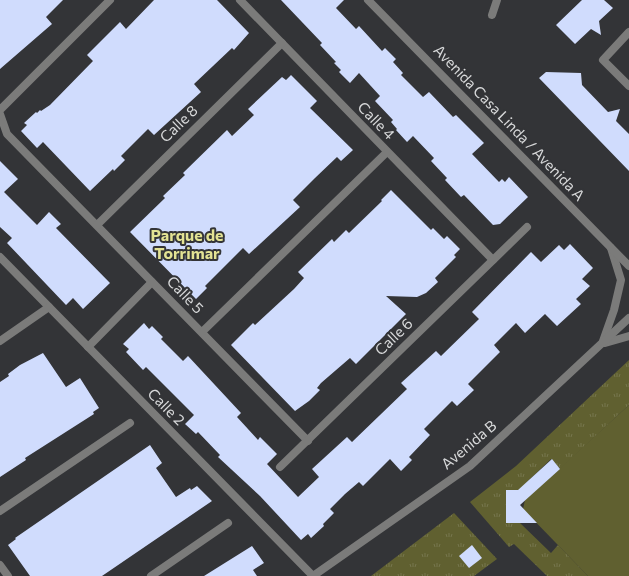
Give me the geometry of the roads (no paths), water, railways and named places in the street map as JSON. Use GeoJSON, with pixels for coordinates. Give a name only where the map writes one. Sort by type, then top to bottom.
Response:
{"type":"FeatureCollection","features":[{"type":"Feature","properties":{"kind":"street"},"geometry":{"type":"LineString","coordinates":[[0,110],[110,0]]}},
{"type":"Feature","properties":{"kind":"street","name":"Calle 4"},"geometry":{"type":"LineString","coordinates":[[240,0],[493,260]]}},
{"type":"Feature","properties":{"kind":"street","name":"Avenida Casa Linda / Avenida A"},"geometry":{"type":"LineString","coordinates":[[368,0],[629,266]]}},
{"type":"Feature","properties":{"kind":"street"},"geometry":{"type":"LineString","coordinates":[[492,15],[497,0]]}},
{"type":"Feature","properties":{"kind":"street"},"geometry":{"type":"LineString","coordinates":[[629,32],[602,60],[629,86]]}},
{"type":"Feature","properties":{"kind":"street","name":"Calle 8"},"geometry":{"type":"LineString","coordinates":[[97,225],[282,43]]}},
{"type":"Feature","properties":{"kind":"street","name":"Calle 5"},"geometry":{"type":"LineString","coordinates":[[0,114],[7,134],[308,441]]}},
{"type":"Feature","properties":{"kind":"street"},"geometry":{"type":"LineString","coordinates":[[202,332],[387,152]]}},
{"type":"Feature","properties":{"kind":"street","name":"Calle 6"},"geometry":{"type":"LineString","coordinates":[[280,467],[526,227]]}},
{"type":"Feature","properties":{"kind":"street"},"geometry":{"type":"LineString","coordinates":[[602,344],[614,310],[621,280],[611,248]]}},
{"type":"Feature","properties":{"kind":"street","name":"Calle 2"},"geometry":{"type":"LineString","coordinates":[[0,257],[313,576]]}},
{"type":"Feature","properties":{"kind":"street"},"geometry":{"type":"LineString","coordinates":[[88,347],[152,282]]}},
{"type":"Feature","properties":{"kind":"street"},"geometry":{"type":"LineString","coordinates":[[0,341],[48,307]]}},
{"type":"Feature","properties":{"kind":"street","name":"Avenida B"},"geometry":{"type":"LineString","coordinates":[[313,576],[470,466],[629,318]]}},
{"type":"Feature","properties":{"kind":"street"},"geometry":{"type":"LineString","coordinates":[[602,344],[629,336]]}},
{"type":"Feature","properties":{"kind":"street"},"geometry":{"type":"LineString","coordinates":[[0,511],[130,422]]}},
{"type":"Feature","properties":{"kind":"street"},"geometry":{"type":"LineString","coordinates":[[151,576],[228,523]]}},
{"type":"Feature","properties":{"kind":"street"},"geometry":{"type":"LineString","coordinates":[[0,565],[8,576]]}},
{"type":"Feature","properties":{"kind":"district","name":"Parque de Torrimar"},"geometry":{"type":"Point","coordinates":[187,244]}}]}
